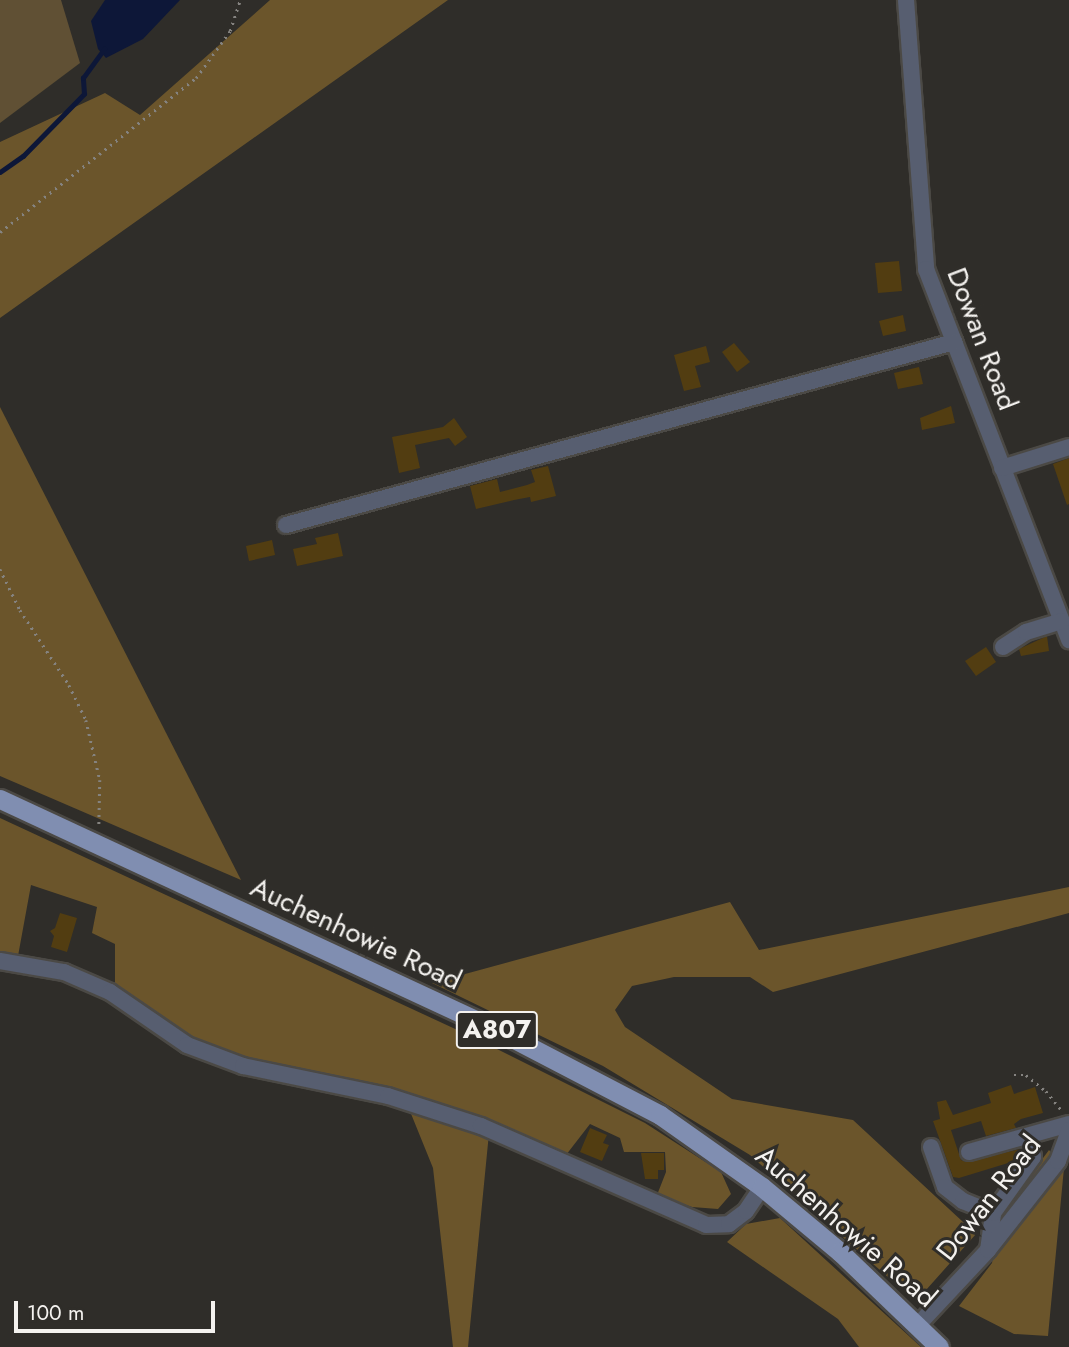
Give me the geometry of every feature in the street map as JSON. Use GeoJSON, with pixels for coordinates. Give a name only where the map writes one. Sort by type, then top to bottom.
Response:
{"type":"FeatureCollection","features":[{"type":"Feature","properties":{"kind":"main road","name":"Auchenhowie Road"},"geometry":{"type":"LineString","coordinates":[[0,799],[580,1071],[660,1115],[762,1187],[840,1252],[939,1347]]}},
{"type":"Feature","properties":{"kind":"street","name":"Dowan Road"},"geometry":{"type":"LineString","coordinates":[[906,0],[926,269],[1069,640]]}},
{"type":"Feature","properties":{"kind":"street"},"geometry":{"type":"LineString","coordinates":[[286,525],[954,342]]}},
{"type":"Feature","properties":{"kind":"street"},"geometry":{"type":"LineString","coordinates":[[1002,468],[1069,447]]}},
{"type":"Feature","properties":{"kind":"street"},"geometry":{"type":"LineString","coordinates":[[1003,647],[1026,632],[1061,621]]}},
{"type":"Feature","properties":{"kind":"street"},"geometry":{"type":"LineString","coordinates":[[0,961],[64,972],[110,992],[187,1045],[243,1066],[388,1096],[481,1126],[706,1225],[729,1224],[746,1211],[762,1187]]}},
{"type":"Feature","properties":{"kind":"street"},"geometry":{"type":"LineString","coordinates":[[969,1152],[1069,1122]]}},
{"type":"Feature","properties":{"kind":"street","name":"Dowan Road"},"geometry":{"type":"LineString","coordinates":[[917,1326],[988,1250],[1058,1161],[1069,1130]]}},
{"type":"Feature","properties":{"kind":"street"},"geometry":{"type":"LineString","coordinates":[[988,1250],[993,1213],[1033,1157],[1028,1136]]}},
{"type":"Feature","properties":{"kind":"street"},"geometry":{"type":"LineString","coordinates":[[931,1147],[945,1187],[963,1201],[993,1213]]}},
{"type":"Feature","properties":{"kind":"path"},"geometry":{"type":"LineString","coordinates":[[0,232],[196,78],[230,31],[240,0]]}},
{"type":"Feature","properties":{"kind":"path"},"geometry":{"type":"LineString","coordinates":[[0,569],[20,610],[69,685],[86,720],[100,780],[101,809],[95,843]]}},
{"type":"Feature","properties":{"kind":"path"},"geometry":{"type":"LineString","coordinates":[[1014,1075],[1026,1075],[1036,1083],[1069,1122]]}},
{"type":"Feature","properties":{"kind":"shaded area"},"geometry":{"type":"Polygon","coordinates":[[[0,0],[61,0],[80,63],[0,123],[0,0]]]}},
{"type":"Feature","properties":{"kind":"shaded area"},"geometry":{"type":"Polygon","coordinates":[[[270,0],[448,0],[0,318],[0,142],[105,93],[140,115],[270,0]]]}},
{"type":"Feature","properties":{"kind":"shaded area"},"geometry":{"type":"Polygon","coordinates":[[[0,407],[241,880],[0,776],[0,407]]]}},
{"type":"Feature","properties":{"kind":"shaded area"},"geometry":{"type":"Polygon","coordinates":[[[0,818],[479,1040],[645,1123],[721,1172],[731,1194],[718,1209],[692,1207],[657,1195],[666,1172],[665,1152],[624,1152],[620,1138],[590,1124],[566,1155],[490,1123],[468,1347],[453,1347],[433,1168],[403,1094],[246,1061],[189,1038],[115,986],[115,944],[92,933],[97,907],[31,885],[18,956],[0,956],[0,818]]]}},
{"type":"Feature","properties":{"kind":"shaded area"},"geometry":{"type":"Polygon","coordinates":[[[1069,887],[1069,913],[773,992],[750,977],[674,977],[632,986],[615,1010],[625,1027],[732,1099],[853,1120],[976,1234],[926,1290],[898,1286],[750,1155],[603,1066],[432,983],[730,902],[759,950],[1069,887]]]}},
{"type":"Feature","properties":{"kind":"shaded area"},"geometry":{"type":"Polygon","coordinates":[[[1049,1150],[1064,1168],[1048,1336],[1014,1334],[959,1306],[992,1263],[999,1217],[1049,1150]]]}},
{"type":"Feature","properties":{"kind":"shaded area"},"geometry":{"type":"Polygon","coordinates":[[[780,1218],[921,1347],[859,1347],[838,1319],[727,1242],[746,1224],[780,1218]]]}},
{"type":"Feature","properties":{"kind":"water"},"geometry":{"type":"Polygon","coordinates":[[[105,0],[180,0],[143,39],[106,58],[98,49],[91,21],[105,0]]]}},
{"type":"Feature","properties":{"kind":"building"},"geometry":{"type":"Polygon","coordinates":[[[899,261],[902,291],[878,293],[875,263],[899,261]]]}},
{"type":"Feature","properties":{"kind":"building"},"geometry":{"type":"Polygon","coordinates":[[[903,315],[906,331],[883,336],[879,321],[903,315]]]}},
{"type":"Feature","properties":{"kind":"building"},"geometry":{"type":"Polygon","coordinates":[[[734,343],[750,362],[737,372],[722,352],[734,343]]]}},
{"type":"Feature","properties":{"kind":"building"},"geometry":{"type":"Polygon","coordinates":[[[706,346],[710,362],[695,366],[701,387],[684,391],[674,355],[706,346]]]}},
{"type":"Feature","properties":{"kind":"building"},"geometry":{"type":"Polygon","coordinates":[[[919,367],[923,384],[898,389],[894,373],[919,367]]]}},
{"type":"Feature","properties":{"kind":"building"},"geometry":{"type":"Polygon","coordinates":[[[951,406],[955,423],[922,430],[920,418],[951,406]]]}},
{"type":"Feature","properties":{"kind":"building"},"geometry":{"type":"Polygon","coordinates":[[[454,418],[467,437],[455,446],[449,438],[415,445],[420,468],[399,473],[392,437],[443,427],[454,418]]]}},
{"type":"Feature","properties":{"kind":"building"},"geometry":{"type":"Polygon","coordinates":[[[1069,458],[1069,504],[1067,505],[1053,464],[1069,458]]]}},
{"type":"Feature","properties":{"kind":"building"},"geometry":{"type":"Polygon","coordinates":[[[548,466],[556,496],[531,502],[530,497],[476,509],[470,486],[497,479],[500,492],[535,482],[531,470],[548,466]]]}},
{"type":"Feature","properties":{"kind":"building"},"geometry":{"type":"Polygon","coordinates":[[[338,533],[343,556],[297,566],[293,549],[317,544],[315,538],[338,533]]]}},
{"type":"Feature","properties":{"kind":"building"},"geometry":{"type":"Polygon","coordinates":[[[272,540],[275,555],[249,561],[246,546],[272,540]]]}},
{"type":"Feature","properties":{"kind":"building"},"geometry":{"type":"Polygon","coordinates":[[[1047,636],[1049,651],[1021,656],[1019,649],[1047,636]]]}},
{"type":"Feature","properties":{"kind":"building"},"geometry":{"type":"Polygon","coordinates":[[[986,647],[996,662],[976,676],[965,661],[986,647]]]}},
{"type":"Feature","properties":{"kind":"building"},"geometry":{"type":"Polygon","coordinates":[[[60,913],[77,918],[67,952],[51,947],[54,936],[50,931],[55,928],[60,913]]]}},
{"type":"Feature","properties":{"kind":"building"},"geometry":{"type":"Polygon","coordinates":[[[1011,1085],[1014,1094],[1035,1087],[1043,1113],[1021,1119],[1014,1124],[1016,1128],[986,1136],[981,1121],[951,1130],[961,1160],[966,1162],[1020,1149],[1022,1155],[1018,1160],[959,1178],[953,1177],[933,1121],[940,1119],[937,1102],[946,1100],[953,1115],[991,1103],[988,1093],[1011,1085]]]}},
{"type":"Feature","properties":{"kind":"building"},"geometry":{"type":"Polygon","coordinates":[[[590,1128],[607,1135],[603,1143],[609,1145],[602,1161],[580,1152],[590,1128]]]}},
{"type":"Feature","properties":{"kind":"building"},"geometry":{"type":"Polygon","coordinates":[[[641,1153],[664,1153],[664,1170],[658,1170],[658,1179],[645,1179],[641,1153]]]}},
{"type":"Feature","properties":{"kind":"waterway"},"geometry":{"type":"LineString","coordinates":[[0,172],[23,156],[84,94],[83,78],[104,49]]}}]}
